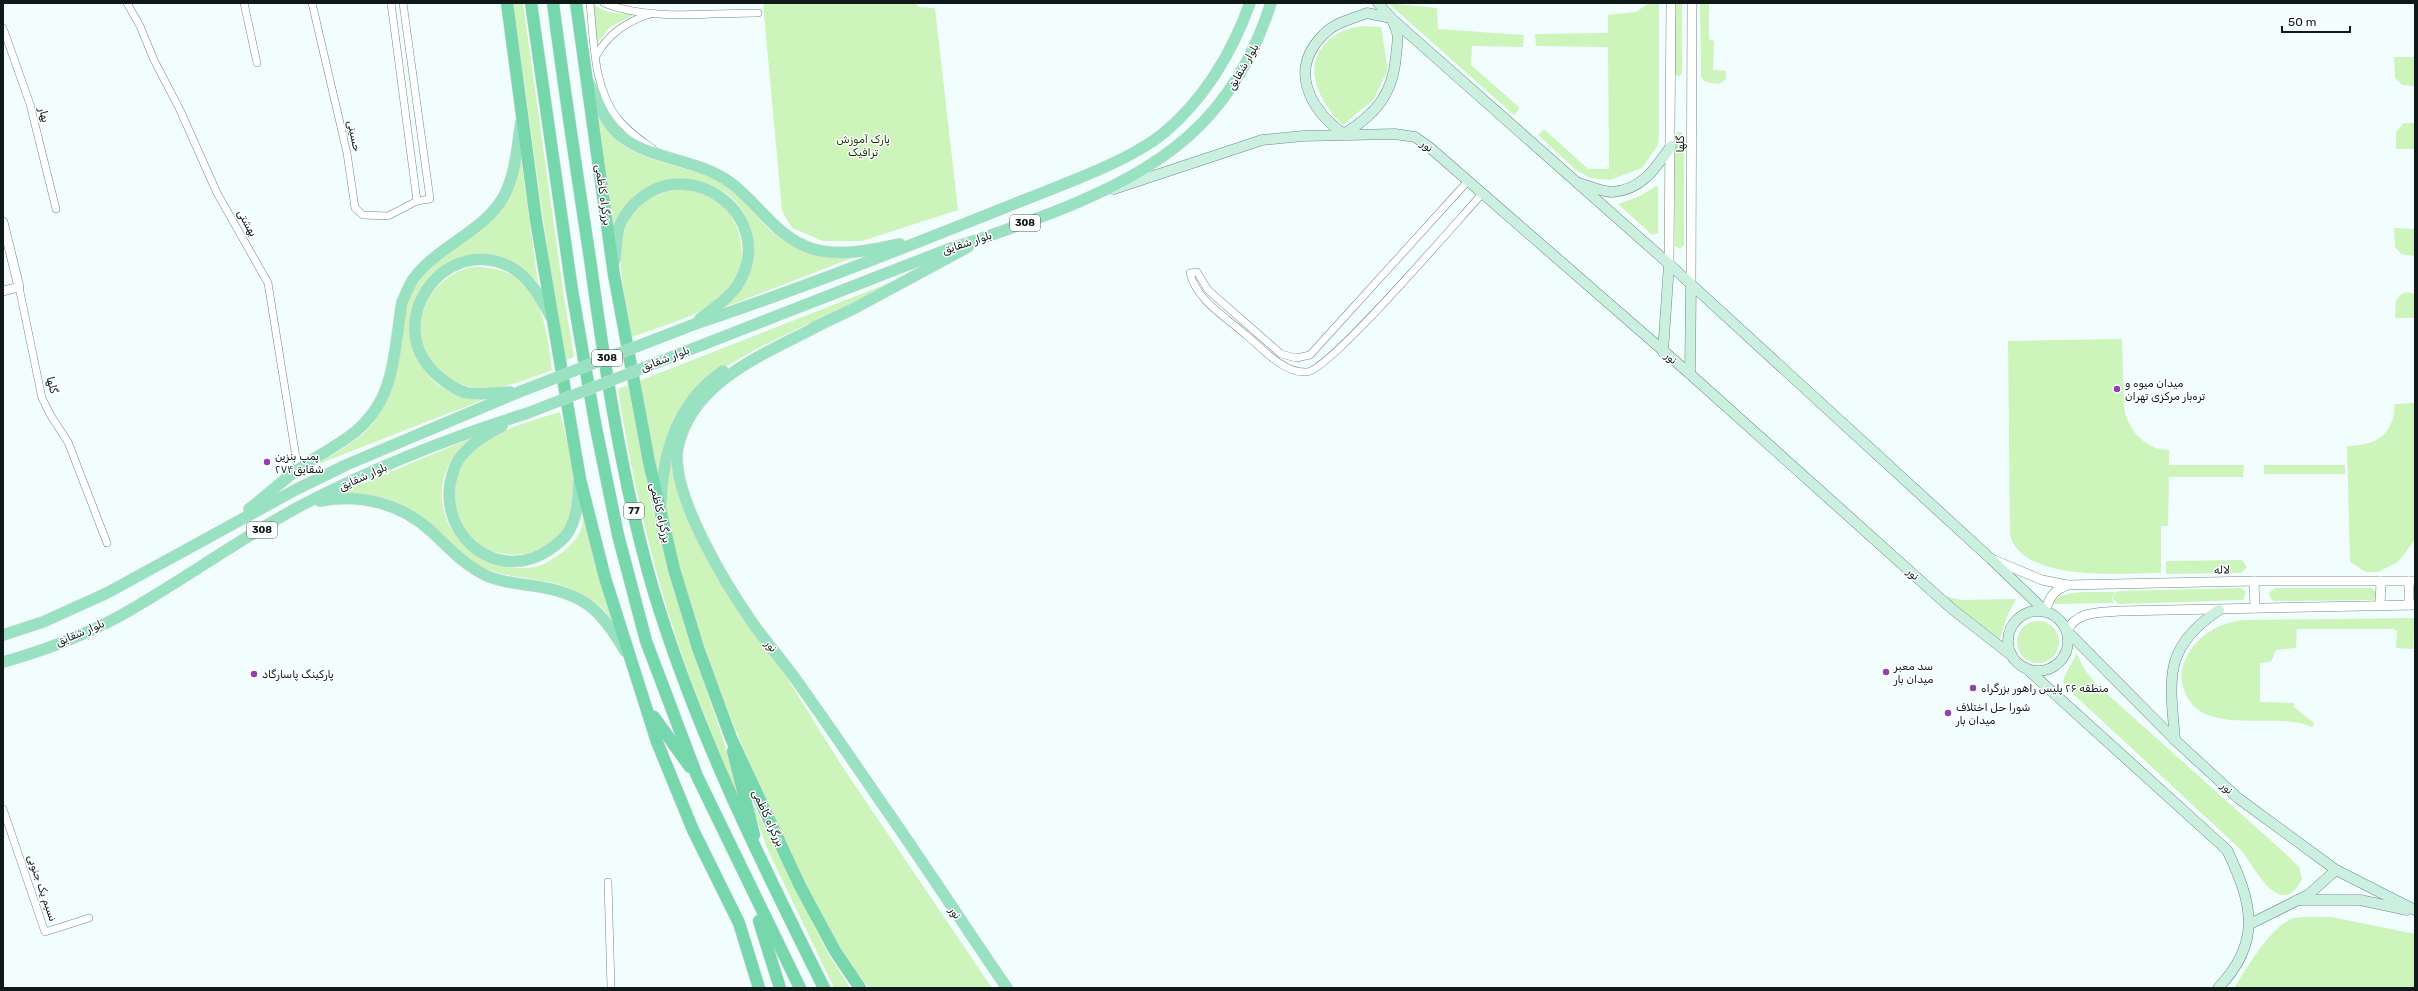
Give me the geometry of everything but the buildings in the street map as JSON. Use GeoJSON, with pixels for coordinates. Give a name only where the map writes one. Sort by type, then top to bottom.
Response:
{"type":"FeatureCollection","features":[{"type":"Feature","properties":{"kind":"highway"},"geometry":{"type":"LineString","coordinates":[[507,3],[551,317],[580,479],[605,578],[658,742],[682,804],[739,923],[759,988]]}},
{"type":"Feature","properties":{"kind":"highway","name":"77"},"geometry":{"type":"LineString","coordinates":[[531,3],[572,290],[595,423],[618,535],[646,641],[697,776],[800,988]]}},
{"type":"Feature","properties":{"kind":"highway","name":"بزرگراه کاظمی"},"geometry":{"type":"LineString","coordinates":[[553,3],[602,346],[625,469],[645,558],[668,634],[700,724],[733,805],[760,862],[824,988]]}},
{"type":"Feature","properties":{"kind":"highway","name":"بزرگراه کاظمی"},"geometry":{"type":"LineString","coordinates":[[576,3],[614,275],[660,516],[698,648],[731,738],[800,886],[835,951],[860,988]]}},
{"type":"Feature","properties":{"kind":"highway"},"geometry":{"type":"LineString","coordinates":[[646,706],[674,748],[697,776]]}},
{"type":"Feature","properties":{"kind":"highway"},"geometry":{"type":"LineString","coordinates":[[731,738],[735,767],[760,862]]}},
{"type":"Feature","properties":{"kind":"highway"},"geometry":{"type":"LineString","coordinates":[[739,864],[764,933],[780,988]]}},
{"type":"Feature","properties":{"kind":"main road","name":"بلوار شقایق"},"geometry":{"type":"LineString","coordinates":[[3,635],[43,622],[107,593],[226,527],[346,465],[519,392],[695,324],[926,239],[1060,185],[1135,152],[1163,133],[1190,109],[1211,83],[1231,49],[1250,3]]}},
{"type":"Feature","properties":{"kind":"main road","name":"بلوار شقایق"},"geometry":{"type":"LineString","coordinates":[[3,662],[31,654],[117,617],[304,504],[460,434],[528,413],[951,248],[980,240],[1095,195],[1145,169],[1182,144],[1214,111],[1238,80],[1260,37],[1270,3]]}},
{"type":"Feature","properties":{"kind":"main road"},"geometry":{"type":"LineString","coordinates":[[1381,6],[1392,18],[1691,284],[1991,559],[2045,611],[2054,615],[2066,631],[2068,640],[2067,650],[2055,666],[2036,671],[2017,663],[2011,655],[2008,646],[2011,626],[2026,613],[2045,611]]}},
{"type":"Feature","properties":{"kind":"main road"},"geometry":{"type":"LineString","coordinates":[[1367,13],[1392,18],[1399,34],[1394,77],[1390,88],[1385,97],[1371,113],[1344,134],[1331,125],[1313,103],[1305,78],[1309,57],[1324,33],[1340,23],[1367,13]]}},
{"type":"Feature","properties":{"kind":"main road"},"geometry":{"type":"LineString","coordinates":[[587,78],[603,113],[613,128],[634,144],[659,155],[712,172],[731,183],[786,235],[813,249],[827,252],[852,253],[926,239]]}},
{"type":"Feature","properties":{"kind":"main road"},"geometry":{"type":"LineString","coordinates":[[226,527],[298,470],[359,431],[373,414],[383,397],[389,375],[402,302],[406,292],[414,278],[428,264],[474,228],[489,214],[504,196],[514,166],[522,113]]}},
{"type":"Feature","properties":{"kind":"main road","name":"نور"},"geometry":{"type":"LineString","coordinates":[[1095,195],[1262,140],[1344,134],[1395,134],[1415,137],[1468,181],[1690,374],[1952,609],[2011,655]]}},
{"type":"Feature","properties":{"kind":"main road"},"geometry":{"type":"LineString","coordinates":[[1577,182],[1611,192],[1626,188],[1653,173],[1671,146]]}},
{"type":"Feature","properties":{"kind":"main road"},"geometry":{"type":"LineString","coordinates":[[614,275],[619,226],[634,203],[646,194],[666,185],[688,184],[707,189],[722,197],[735,211],[747,236],[749,250],[746,267],[732,293],[695,324]]}},
{"type":"Feature","properties":{"kind":"main road"},"geometry":{"type":"LineString","coordinates":[[660,516],[662,478],[669,445],[678,421],[696,394],[709,381],[729,367],[761,350],[818,326],[938,265],[980,240]]}},
{"type":"Feature","properties":{"kind":"main road"},"geometry":{"type":"LineString","coordinates":[[519,392],[467,393],[445,382],[428,367],[418,346],[415,333],[415,322],[420,302],[427,286],[447,269],[462,263],[493,261],[509,267],[522,276],[538,294],[551,317]]}},
{"type":"Feature","properties":{"kind":"main road"},"geometry":{"type":"LineString","coordinates":[[1664,352],[1669,264]]}},
{"type":"Feature","properties":{"kind":"main road"},"geometry":{"type":"LineString","coordinates":[[1690,374],[1691,284]]}},
{"type":"Feature","properties":{"kind":"main road","name":"نور"},"geometry":{"type":"LineString","coordinates":[[818,326],[746,366],[708,393],[691,416],[680,441],[677,459],[681,482],[704,541],[734,594],[879,798],[1007,988]]}},
{"type":"Feature","properties":{"kind":"main road"},"geometry":{"type":"LineString","coordinates":[[528,413],[480,438],[462,455],[455,468],[452,474],[448,499],[454,522],[465,538],[482,553],[501,561],[538,557],[555,546],[569,531],[577,507],[580,479]]}},
{"type":"Feature","properties":{"kind":"main road"},"geometry":{"type":"LineString","coordinates":[[304,504],[331,499],[350,498],[374,501],[396,508],[432,532],[465,564],[488,576],[513,583],[559,589],[579,599],[598,612],[611,627],[633,665]]}},
{"type":"Feature","properties":{"kind":"main road"},"geometry":{"type":"LineString","coordinates":[[2175,740],[2171,682],[2175,657],[2188,634],[2219,610]]}},
{"type":"Feature","properties":{"kind":"main road","name":"نور"},"geometry":{"type":"LineString","coordinates":[[2066,631],[2175,740],[2238,798],[2336,870],[2415,911]]}},
{"type":"Feature","properties":{"kind":"main road"},"geometry":{"type":"LineString","coordinates":[[2026,668],[2227,850],[2247,896],[2250,924],[2244,948],[2237,966],[2218,988]]}},
{"type":"Feature","properties":{"kind":"main road"},"geometry":{"type":"LineString","coordinates":[[2250,924],[2308,895],[2336,870]]}},
{"type":"Feature","properties":{"kind":"main road"},"geometry":{"type":"LineString","coordinates":[[2297,900],[2360,900],[2415,911]]}},
{"type":"Feature","properties":{"kind":"street","name":"بهشتی"},"geometry":{"type":"LineString","coordinates":[[127,3],[140,26],[154,60],[180,110],[217,193],[268,284],[298,470]]}},
{"type":"Feature","properties":{"kind":"street"},"geometry":{"type":"LineString","coordinates":[[244,3],[257,63]]}},
{"type":"Feature","properties":{"kind":"street","name":"حسینی"},"geometry":{"type":"LineString","coordinates":[[312,3],[347,154],[355,208],[363,215],[388,216],[417,201],[430,199],[403,3]]}},
{"type":"Feature","properties":{"kind":"street"},"geometry":{"type":"LineString","coordinates":[[391,3],[417,201]]}},
{"type":"Feature","properties":{"kind":"street"},"geometry":{"type":"LineString","coordinates":[[590,3],[601,84],[611,108],[618,120],[659,155]]}},
{"type":"Feature","properties":{"kind":"street"},"geometry":{"type":"LineString","coordinates":[[604,3],[625,9],[652,13],[758,13]]}},
{"type":"Feature","properties":{"kind":"street","name":"گلها"},"geometry":{"type":"LineString","coordinates":[[1669,264],[1671,3]]}},
{"type":"Feature","properties":{"kind":"street","name":"گلها"},"geometry":{"type":"LineString","coordinates":[[1691,284],[1692,3]]}},
{"type":"Feature","properties":{"kind":"street"},"geometry":{"type":"LineString","coordinates":[[596,56],[603,44],[612,34],[624,25],[652,13]]}},
{"type":"Feature","properties":{"kind":"street","name":"بهار"},"geometry":{"type":"LineString","coordinates":[[3,28],[30,104],[56,209]]}},
{"type":"Feature","properties":{"kind":"street"},"geometry":{"type":"LineString","coordinates":[[1468,181],[1310,355],[1296,358],[1281,354],[1208,290],[1197,272],[1190,273],[1192,282],[1202,296],[1274,359],[1292,370],[1307,372],[1319,367],[1353,336],[1482,194]]}},
{"type":"Feature","properties":{"kind":"street","name":"گلها"},"geometry":{"type":"LineString","coordinates":[[3,222],[42,398],[51,416],[68,442],[107,543]]}},
{"type":"Feature","properties":{"kind":"street"},"geometry":{"type":"LineString","coordinates":[[3,291],[18,287]]}},
{"type":"Feature","properties":{"kind":"street"},"geometry":{"type":"LineString","coordinates":[[1991,559],[2042,580],[2068,585]]}},
{"type":"Feature","properties":{"kind":"street"},"geometry":{"type":"LineString","coordinates":[[2254,581],[2256,608]]}},
{"type":"Feature","properties":{"kind":"street","name":"لاله"},"geometry":{"type":"LineString","coordinates":[[2045,611],[2051,594],[2068,585],[2254,581],[2412,581]]}},
{"type":"Feature","properties":{"kind":"street"},"geometry":{"type":"LineString","coordinates":[[2380,581],[2380,606]]}},
{"type":"Feature","properties":{"kind":"street"},"geometry":{"type":"LineString","coordinates":[[2066,631],[2077,617],[2086,614],[2120,611],[2412,605],[2412,581]]}},
{"type":"Feature","properties":{"kind":"street","name":"نسیم یک جنوبی"},"geometry":{"type":"LineString","coordinates":[[3,809],[45,932],[89,918]]}},
{"type":"Feature","properties":{"kind":"street"},"geometry":{"type":"LineString","coordinates":[[608,882],[611,988]]}},
{"type":"Feature","properties":{"kind":"green space"},"geometry":{"type":"Polygon","coordinates":[[[513,3],[523,3],[564,297],[574,357],[563,361],[513,3]]]}},
{"type":"Feature","properties":{"kind":"green space"},"geometry":{"type":"Polygon","coordinates":[[[593,3],[597,7],[607,11],[635,14],[610,27],[597,43],[593,3]]]}},
{"type":"Feature","properties":{"kind":"green space","name":"پارک آموزش ترافیک"},"geometry":{"type":"Polygon","coordinates":[[[763,3],[915,3],[919,7],[935,8],[958,210],[862,241],[823,241],[792,228],[782,211],[763,3]]]}},
{"type":"Feature","properties":{"kind":"green space"},"geometry":{"type":"Polygon","coordinates":[[[1388,3],[1437,8],[1438,29],[1524,35],[1523,47],[1472,46],[1471,65],[1520,108],[1514,115],[1388,3]]]}},
{"type":"Feature","properties":{"kind":"green space"},"geometry":{"type":"Polygon","coordinates":[[[1649,3],[1659,3],[1658,145],[1642,168],[1610,180],[1590,178],[1576,170],[1538,135],[1544,129],[1588,169],[1609,169],[1608,47],[1536,46],[1535,34],[1608,33],[1608,15],[1636,12],[1649,3]]]}},
{"type":"Feature","properties":{"kind":"green space"},"geometry":{"type":"Polygon","coordinates":[[[1675,3],[1682,3],[1682,73],[1679,77],[1675,74],[1675,3]]]}},
{"type":"Feature","properties":{"kind":"green space"},"geometry":{"type":"Polygon","coordinates":[[[1700,3],[1709,3],[1709,39],[1714,41],[1713,70],[1726,71],[1726,79],[1719,84],[1705,82],[1701,77],[1700,3]]]}},
{"type":"Feature","properties":{"kind":"green space"},"geometry":{"type":"Polygon","coordinates":[[[1360,26],[1381,27],[1388,69],[1374,99],[1343,125],[1325,103],[1319,92],[1315,80],[1314,67],[1317,56],[1325,44],[1337,34],[1360,26]]]}},
{"type":"Feature","properties":{"kind":"green space"},"geometry":{"type":"Polygon","coordinates":[[[2394,57],[2415,57],[2415,86],[2402,85],[2395,78],[2394,57]]]}},
{"type":"Feature","properties":{"kind":"green space"},"geometry":{"type":"Polygon","coordinates":[[[598,111],[608,130],[618,142],[632,151],[648,158],[700,173],[730,188],[767,227],[783,239],[791,243],[808,247],[860,255],[720,309],[738,292],[749,273],[754,252],[752,232],[744,213],[730,197],[712,185],[688,179],[673,179],[653,186],[613,230],[598,111]]]}},
{"type":"Feature","properties":{"kind":"green space"},"geometry":{"type":"Polygon","coordinates":[[[2404,123],[2415,123],[2415,149],[2396,149],[2396,132],[2404,123]]]}},
{"type":"Feature","properties":{"kind":"green space"},"geometry":{"type":"Polygon","coordinates":[[[1677,132],[1681,132],[1684,135],[1684,245],[1680,249],[1675,246],[1675,135],[1677,132]]]}},
{"type":"Feature","properties":{"kind":"green space"},"geometry":{"type":"Polygon","coordinates":[[[521,159],[538,283],[524,270],[509,261],[493,256],[474,256],[445,265],[425,283],[413,306],[411,332],[417,357],[431,379],[454,394],[485,399],[316,465],[359,438],[373,423],[386,401],[391,388],[405,314],[412,293],[420,280],[435,264],[495,217],[506,202],[515,183],[521,159]]]}},
{"type":"Feature","properties":{"kind":"green space"},"geometry":{"type":"Polygon","coordinates":[[[1656,186],[1658,187],[1658,233],[1652,235],[1618,204],[1640,196],[1656,186]]]}},
{"type":"Feature","properties":{"kind":"green space"},"geometry":{"type":"Polygon","coordinates":[[[682,189],[696,191],[709,196],[721,204],[730,215],[737,227],[741,241],[742,255],[740,269],[735,282],[726,293],[705,308],[681,320],[632,337],[621,267],[621,245],[626,225],[637,208],[655,196],[682,189]]]}},
{"type":"Feature","properties":{"kind":"green space"},"geometry":{"type":"Polygon","coordinates":[[[2394,228],[2415,229],[2415,256],[2401,254],[2395,247],[2394,228]]]}},
{"type":"Feature","properties":{"kind":"green space"},"geometry":{"type":"Polygon","coordinates":[[[471,267],[494,269],[511,275],[525,284],[541,313],[546,331],[552,370],[506,386],[497,388],[478,388],[454,381],[437,369],[425,351],[421,332],[423,312],[432,293],[448,278],[471,267]]]}},
{"type":"Feature","properties":{"kind":"green space"},"geometry":{"type":"Polygon","coordinates":[[[912,274],[762,346],[714,373],[685,403],[671,428],[659,493],[639,381],[912,274]]]}},
{"type":"Feature","properties":{"kind":"green space"},"geometry":{"type":"Polygon","coordinates":[[[2406,292],[2415,294],[2415,318],[2395,318],[2396,301],[2400,295],[2406,292]]]}},
{"type":"Feature","properties":{"kind":"green space"},"geometry":{"type":"Polygon","coordinates":[[[2122,339],[2124,407],[2129,423],[2139,437],[2152,446],[2169,450],[2169,465],[2244,465],[2243,477],[2169,477],[2168,526],[2161,526],[2161,573],[2100,574],[2053,568],[2034,561],[2019,550],[2010,535],[2008,341],[2122,339]]]}},
{"type":"Feature","properties":{"kind":"green space"},"geometry":{"type":"Polygon","coordinates":[[[756,355],[710,388],[721,377],[738,366],[756,355]]]}},
{"type":"Feature","properties":{"kind":"green space"},"geometry":{"type":"Polygon","coordinates":[[[628,385],[650,499],[666,561],[689,640],[722,736],[744,812],[692,683],[658,578],[635,484],[618,389],[628,385]]]}},
{"type":"Feature","properties":{"kind":"green space"},"geometry":{"type":"Polygon","coordinates":[[[709,389],[685,418],[676,439],[671,457],[683,505],[696,537],[736,607],[785,675],[842,766],[992,988],[869,988],[831,935],[775,819],[733,723],[708,658],[673,549],[665,505],[665,476],[669,455],[675,436],[684,419],[694,404],[709,389]]]}},
{"type":"Feature","properties":{"kind":"green space"},"geometry":{"type":"Polygon","coordinates":[[[2415,403],[2415,540],[2398,562],[2378,572],[2366,572],[2350,562],[2347,446],[2367,444],[2382,437],[2391,424],[2395,404],[2415,403]]]}},
{"type":"Feature","properties":{"kind":"green space"},"geometry":{"type":"Polygon","coordinates":[[[560,412],[572,465],[575,486],[573,509],[568,522],[561,533],[551,542],[540,549],[528,553],[514,555],[485,549],[471,538],[462,525],[457,511],[455,496],[456,481],[461,466],[469,453],[481,443],[499,433],[560,412]]]}},
{"type":"Feature","properties":{"kind":"green space"},"geometry":{"type":"Polygon","coordinates":[[[476,436],[454,458],[445,474],[442,494],[444,513],[452,530],[464,545],[479,556],[496,564],[515,568],[535,567],[552,559],[572,543],[582,526],[584,508],[614,623],[605,610],[583,595],[569,588],[556,583],[495,572],[478,565],[465,556],[412,510],[401,504],[376,496],[346,494],[345,491],[476,436]]]}},
{"type":"Feature","properties":{"kind":"green space"},"geometry":{"type":"Polygon","coordinates":[[[2264,465],[2345,465],[2345,474],[2264,474],[2264,465]]]}},
{"type":"Feature","properties":{"kind":"green space"},"geometry":{"type":"Polygon","coordinates":[[[2242,560],[2247,567],[2241,573],[2166,574],[2166,562],[2168,561],[2242,560]]]}},
{"type":"Feature","properties":{"kind":"green space"},"geometry":{"type":"Polygon","coordinates":[[[2241,588],[2246,592],[2243,600],[2119,604],[2113,599],[2115,593],[2119,591],[2241,588]]]}},
{"type":"Feature","properties":{"kind":"green space"},"geometry":{"type":"Polygon","coordinates":[[[2275,588],[2372,588],[2377,593],[2374,600],[2275,601],[2271,599],[2269,593],[2275,588]]]}},
{"type":"Feature","properties":{"kind":"green space"},"geometry":{"type":"Polygon","coordinates":[[[2115,592],[2112,599],[2114,603],[2050,604],[2056,599],[2071,593],[2115,592]]]}},
{"type":"Feature","properties":{"kind":"green space"},"geometry":{"type":"Polygon","coordinates":[[[1944,596],[1961,600],[2016,599],[2007,616],[2000,639],[1944,596]]]}},
{"type":"Feature","properties":{"kind":"green space"},"geometry":{"type":"Polygon","coordinates":[[[2415,618],[2413,649],[2396,648],[2397,631],[2392,629],[2297,629],[2296,648],[2276,650],[2271,662],[2260,663],[2260,702],[2294,703],[2294,707],[2315,724],[2312,727],[2295,722],[2217,718],[2201,712],[2189,700],[2182,682],[2181,677],[2183,666],[2194,645],[2203,636],[2215,628],[2227,623],[2247,620],[2415,618]]]}},
{"type":"Feature","properties":{"kind":"green space"},"geometry":{"type":"Polygon","coordinates":[[[2038,621],[2053,627],[2059,642],[2053,657],[2038,663],[2023,657],[2017,642],[2023,627],[2038,621]]]}},
{"type":"Feature","properties":{"kind":"green space"},"geometry":{"type":"Polygon","coordinates":[[[2076,653],[2085,670],[2095,683],[2299,867],[2302,879],[2294,890],[2286,895],[2278,894],[2270,889],[2238,847],[2070,691],[2063,682],[2065,674],[2076,653]]]}},
{"type":"Feature","properties":{"kind":"green space"},"geometry":{"type":"Polygon","coordinates":[[[747,792],[827,952],[850,988],[834,988],[767,848],[747,792]]]}},
{"type":"Feature","properties":{"kind":"green space"},"geometry":{"type":"Polygon","coordinates":[[[2299,917],[2332,917],[2415,934],[2415,988],[2234,988],[2260,948],[2277,929],[2286,922],[2299,917]]]}},
{"type":"Feature","properties":{"kind":"place","name":"میدان میوه و تره‌بار مرکزی تهران"},"geometry":{"type":"Point","coordinates":[2117,389]}},
{"type":"Feature","properties":{"kind":"place","name":"پمپ بنزین ۲۷۴شقایق"},"geometry":{"type":"Point","coordinates":[267,462]}},
{"type":"Feature","properties":{"kind":"place","name":"سد معبر میدان بار"},"geometry":{"type":"Point","coordinates":[1886,672]}},
{"type":"Feature","properties":{"kind":"place","name":"پارکینگ پاسارگاد"},"geometry":{"type":"Point","coordinates":[254,674]}},
{"type":"Feature","properties":{"kind":"place","name":"منطقه ۲۶ پلیس راهور بزرگراه"},"geometry":{"type":"Point","coordinates":[1973,688]}},
{"type":"Feature","properties":{"kind":"place","name":"شورا حل اختلاف میدان بار"},"geometry":{"type":"Point","coordinates":[1948,713]}}]}
